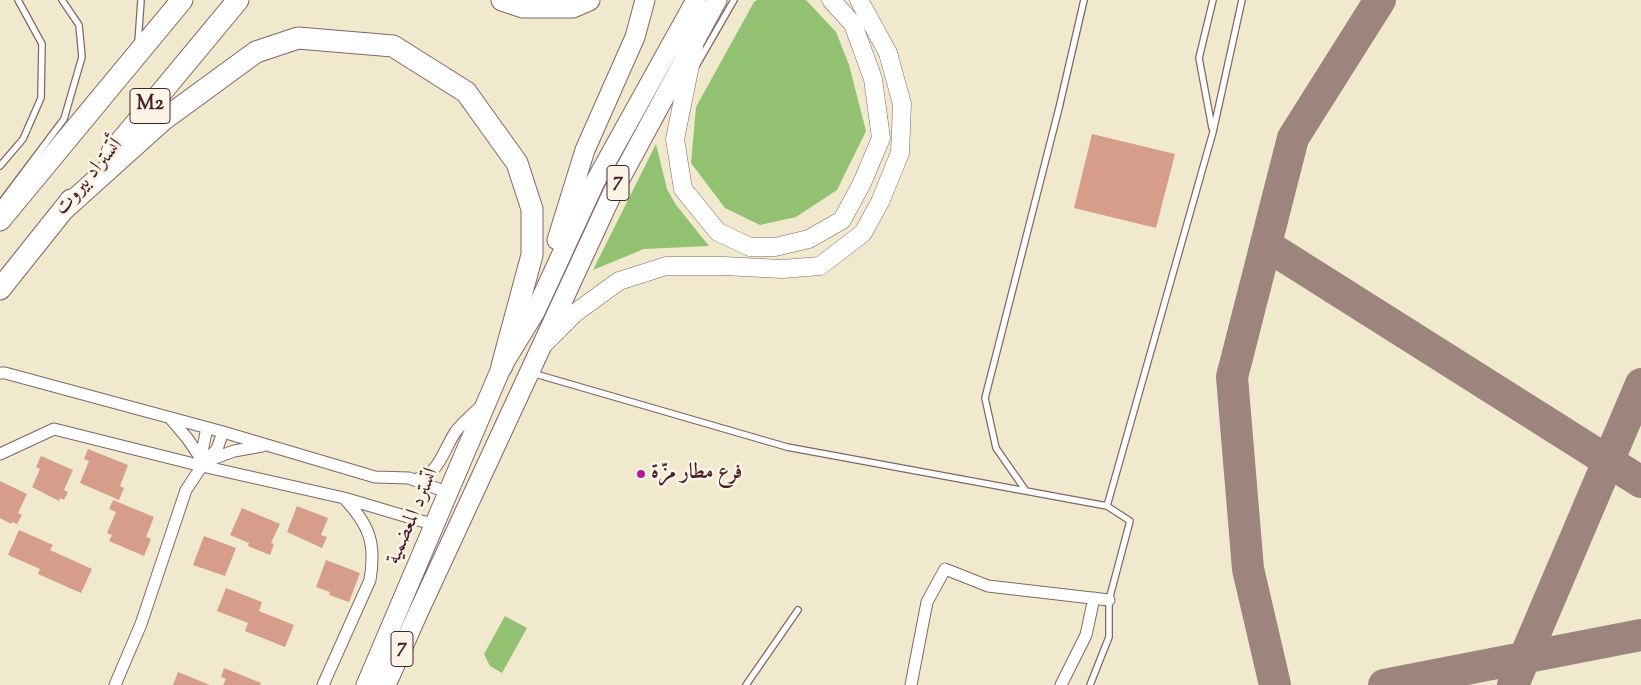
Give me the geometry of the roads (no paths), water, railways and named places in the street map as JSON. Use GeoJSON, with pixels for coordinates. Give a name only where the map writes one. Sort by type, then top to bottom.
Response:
{"type":"FeatureCollection","features":[{"type":"Feature","properties":{"kind":"highway"},"geometry":{"type":"LineString","coordinates":[[137,55],[164,0]]}},
{"type":"Feature","properties":{"kind":"highway","name":"أتستراد بيروت"},"geometry":{"type":"LineString","coordinates":[[0,220],[182,0]]}},
{"type":"Feature","properties":{"kind":"highway","name":"أتستراد بيروت"},"geometry":{"type":"LineString","coordinates":[[0,288],[238,0]]}},
{"type":"Feature","properties":{"kind":"highway"},"geometry":{"type":"LineString","coordinates":[[502,0],[524,7],[573,7],[589,0]]}},
{"type":"Feature","properties":{"kind":"highway"},"geometry":{"type":"LineString","coordinates":[[535,312],[585,150],[634,37],[645,0]]}},
{"type":"Feature","properties":{"kind":"highway","name":"7"},"geometry":{"type":"LineString","coordinates":[[502,366],[535,312],[595,182],[696,0]]}},
{"type":"Feature","properties":{"kind":"highway","name":"7"},"geometry":{"type":"LineString","coordinates":[[386,685],[613,192],[716,0]]}},
{"type":"Feature","properties":{"kind":"highway"},"geometry":{"type":"LineString","coordinates":[[62,211],[163,120],[256,52],[298,38],[393,46],[466,92],[517,163],[532,209],[532,255],[502,366]]}},
{"type":"Feature","properties":{"kind":"highway","name":"اتسترد المعضمية"},"geometry":{"type":"LineString","coordinates":[[366,685],[502,366]]}},
{"type":"Feature","properties":{"kind":"main road"},"geometry":{"type":"LineString","coordinates":[[696,38],[674,139],[683,189],[718,232],[750,247],[775,247],[809,239],[842,220],[862,183],[881,138],[873,79],[857,33],[853,24],[831,0]]}},
{"type":"Feature","properties":{"kind":"main road"},"geometry":{"type":"LineString","coordinates":[[543,345],[574,313],[619,281],[666,266],[782,269],[820,266],[864,232],[880,202],[900,153],[902,104],[888,53],[859,0]]}},
{"type":"Feature","properties":{"kind":"street"},"geometry":{"type":"LineString","coordinates":[[2,371],[223,432],[375,477],[404,477],[449,493]]}},
{"type":"Feature","properties":{"kind":"street"},"geometry":{"type":"LineString","coordinates":[[414,480],[427,476],[434,471],[457,430],[489,398]]}},
{"type":"Feature","properties":{"kind":"street"},"geometry":{"type":"LineString","coordinates":[[170,418],[204,462]]}},
{"type":"Feature","properties":{"kind":"street"},"geometry":{"type":"LineString","coordinates":[[204,462],[203,447],[207,428]]}},
{"type":"Feature","properties":{"kind":"street"},"geometry":{"type":"LineString","coordinates":[[0,454],[54,429],[204,462],[344,498],[435,525]]}},
{"type":"Feature","properties":{"kind":"street"},"geometry":{"type":"LineString","coordinates":[[115,685],[141,624],[186,490],[204,462],[217,449],[223,432]]}},
{"type":"Feature","properties":{"kind":"street"},"geometry":{"type":"LineString","coordinates":[[204,462],[244,448],[270,446]]}},
{"type":"Feature","properties":{"kind":"street"},"geometry":{"type":"LineString","coordinates":[[323,685],[370,580],[373,562],[369,533],[360,515],[344,498]]}},
{"type":"Feature","properties":{"kind":"street"},"geometry":{"type":"LineString","coordinates":[[911,685],[927,602],[945,570],[988,586],[1109,600]]}},
{"type":"Feature","properties":{"kind":"street"},"geometry":{"type":"LineString","coordinates":[[1061,685],[1086,635],[1094,598]]}},
{"type":"Feature","properties":{"kind":"lane"},"geometry":{"type":"LineString","coordinates":[[0,166],[24,139],[41,98],[42,44],[18,0]]}},
{"type":"Feature","properties":{"kind":"lane"},"geometry":{"type":"LineString","coordinates":[[0,204],[64,119],[82,57],[79,25],[62,0]]}},
{"type":"Feature","properties":{"kind":"lane"},"geometry":{"type":"LineString","coordinates":[[137,55],[141,0]]}},
{"type":"Feature","properties":{"kind":"lane"},"geometry":{"type":"LineString","coordinates":[[688,81],[734,0]]}},
{"type":"Feature","properties":{"kind":"lane"},"geometry":{"type":"LineString","coordinates":[[1026,491],[996,448],[985,398],[1059,108],[1084,0]]}},
{"type":"Feature","properties":{"kind":"lane"},"geometry":{"type":"LineString","coordinates":[[1212,0],[1199,58],[1213,132]]}},
{"type":"Feature","properties":{"kind":"lane"},"geometry":{"type":"LineString","coordinates":[[1107,506],[1213,132],[1242,0]]}},
{"type":"Feature","properties":{"kind":"lane"},"geometry":{"type":"LineString","coordinates":[[530,372],[787,447],[1107,506],[1130,521],[1109,600],[1109,637],[1090,685]]}},
{"type":"Feature","properties":{"kind":"lane"},"geometry":{"type":"LineString","coordinates":[[746,685],[798,610]]}},
{"type":"Feature","properties":{"kind":"place","name":"فرع مطار مزّة"},"geometry":{"type":"Point","coordinates":[641,474]}}]}
